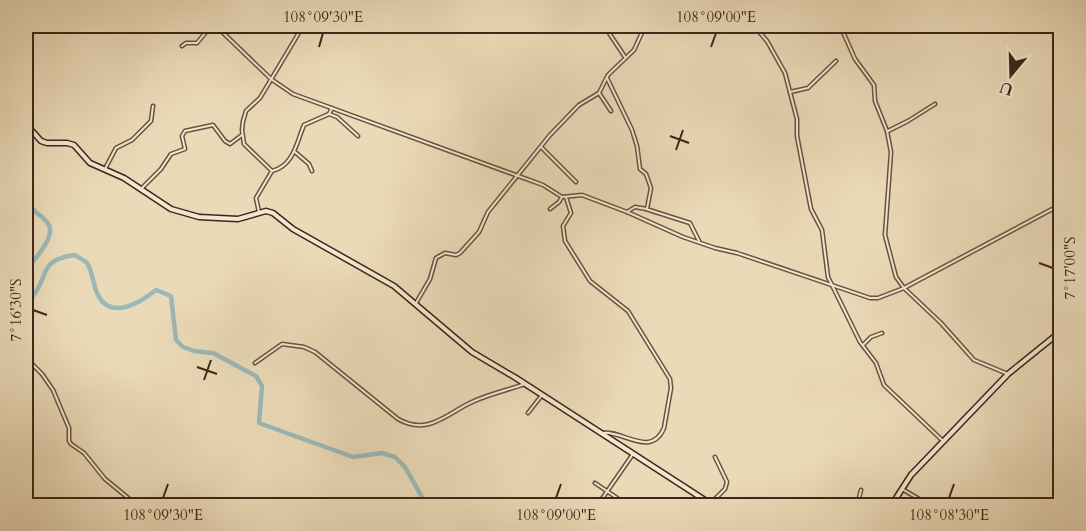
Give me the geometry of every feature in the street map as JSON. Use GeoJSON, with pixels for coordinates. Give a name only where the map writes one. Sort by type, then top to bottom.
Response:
{"type":"FeatureCollection","features":[{"type":"Feature","properties":{"kind":"street"},"geometry":{"type":"LineString","coordinates":[[182,46],[186,42],[197,43],[211,26]]}},
{"type":"Feature","properties":{"kind":"street"},"geometry":{"type":"LineString","coordinates":[[216,26],[271,79],[293,94],[517,175],[543,185],[564,197],[582,195],[715,248],[737,253],[870,298],[886,296],[904,288],[1060,205]]}},
{"type":"Feature","properties":{"kind":"street"},"geometry":{"type":"LineString","coordinates":[[272,171],[246,147],[243,135],[246,111],[260,98],[303,26]]}},
{"type":"Feature","properties":{"kind":"street"},"geometry":{"type":"LineString","coordinates":[[600,27],[606,26],[626,58]]}},
{"type":"Feature","properties":{"kind":"street"},"geometry":{"type":"LineString","coordinates":[[416,303],[430,279],[436,258],[445,253],[456,255],[463,251],[479,232],[488,212],[517,175],[579,105],[599,93],[607,78],[638,45],[645,26]]}},
{"type":"Feature","properties":{"kind":"street"},"geometry":{"type":"LineString","coordinates":[[754,26],[767,41],[783,69],[790,92],[797,119],[797,136],[812,208],[822,230],[826,270],[833,286],[862,345],[876,363],[884,384],[943,441]]}},
{"type":"Feature","properties":{"kind":"street"},"geometry":{"type":"LineString","coordinates":[[835,26],[843,32],[855,59],[874,85],[875,101],[887,131],[891,152],[885,235],[896,277],[974,360],[1008,374]]}},
{"type":"Feature","properties":{"kind":"street"},"geometry":{"type":"LineString","coordinates":[[790,92],[808,88],[836,62]]}},
{"type":"Feature","properties":{"kind":"street"},"geometry":{"type":"LineString","coordinates":[[607,78],[627,117],[637,146],[640,169],[646,174],[651,194],[646,209]]}},
{"type":"Feature","properties":{"kind":"street"},"geometry":{"type":"LineString","coordinates":[[599,93],[611,111]]}},
{"type":"Feature","properties":{"kind":"street"},"geometry":{"type":"LineString","coordinates":[[887,131],[908,122],[934,104]]}},
{"type":"Feature","properties":{"kind":"street"},"geometry":{"type":"LineString","coordinates":[[105,169],[116,148],[132,140],[151,121],[153,106]]}},
{"type":"Feature","properties":{"kind":"street"},"geometry":{"type":"LineString","coordinates":[[259,213],[255,201],[272,171],[279,169],[295,152],[304,125],[329,114],[332,108]]}},
{"type":"Feature","properties":{"kind":"street"},"geometry":{"type":"LineString","coordinates":[[329,114],[337,117],[358,136]]}},
{"type":"Feature","properties":{"kind":"street"},"geometry":{"type":"LineString","coordinates":[[26,124],[40,141],[70,143],[78,148],[90,163],[141,189],[171,209],[199,217],[238,219],[266,211],[273,213],[293,229],[394,286],[464,346],[712,504],[727,482],[715,457]]}},
{"type":"Feature","properties":{"kind":"street"},"geometry":{"type":"LineString","coordinates":[[141,189],[171,154],[185,149],[184,131],[213,125],[230,144],[243,135]]}},
{"type":"Feature","properties":{"kind":"street"},"geometry":{"type":"LineString","coordinates":[[541,147],[576,182]]}},
{"type":"Feature","properties":{"kind":"street"},"geometry":{"type":"LineString","coordinates":[[295,152],[309,164],[312,171]]}},
{"type":"Feature","properties":{"kind":"street"},"geometry":{"type":"LineString","coordinates":[[550,209],[564,197]]}},
{"type":"Feature","properties":{"kind":"street"},"geometry":{"type":"LineString","coordinates":[[564,197],[571,215],[567,217],[563,226],[565,241],[592,285],[628,311],[671,384],[662,435],[656,439],[638,442],[609,432],[601,434]]}},
{"type":"Feature","properties":{"kind":"street"},"geometry":{"type":"LineString","coordinates":[[627,212],[635,207],[690,223],[699,242]]}},
{"type":"Feature","properties":{"kind":"street"},"geometry":{"type":"LineString","coordinates":[[891,506],[911,475],[1008,374],[1060,332]]}},
{"type":"Feature","properties":{"kind":"street"},"geometry":{"type":"LineString","coordinates":[[862,345],[871,337],[882,333]]}},
{"type":"Feature","properties":{"kind":"street"},"geometry":{"type":"LineString","coordinates":[[1054,338],[1060,342]]}},
{"type":"Feature","properties":{"kind":"street"},"geometry":{"type":"LineString","coordinates":[[255,363],[282,344],[307,347],[398,419],[415,426],[428,425],[477,400],[525,384]]}},
{"type":"Feature","properties":{"kind":"street"},"geometry":{"type":"LineString","coordinates":[[26,358],[42,374],[53,390],[69,428],[71,444],[84,453],[105,479],[138,506]]}},
{"type":"Feature","properties":{"kind":"street"},"geometry":{"type":"LineString","coordinates":[[528,413],[542,395]]}},
{"type":"Feature","properties":{"kind":"street"},"geometry":{"type":"LineString","coordinates":[[597,506],[633,454]]}},
{"type":"Feature","properties":{"kind":"street"},"geometry":{"type":"LineString","coordinates":[[595,483],[629,506]]}},
{"type":"Feature","properties":{"kind":"street"},"geometry":{"type":"LineString","coordinates":[[903,489],[931,506]]}},
{"type":"Feature","properties":{"kind":"street"},"geometry":{"type":"LineString","coordinates":[[861,490],[859,498],[868,506]]}},
{"type":"Feature","properties":{"kind":"street"},"geometry":{"type":"LineString","coordinates":[[696,506],[704,499]]}},
{"type":"Feature","properties":{"kind":"waterway"},"geometry":{"type":"LineString","coordinates":[[26,200],[33,210],[46,221],[50,233],[48,240],[26,271]]}},
{"type":"Feature","properties":{"kind":"waterway"},"geometry":{"type":"LineString","coordinates":[[26,298],[30,299],[36,292],[45,271],[54,261],[75,255],[87,263],[98,295],[110,307],[126,307],[156,290],[171,296],[176,340],[183,347],[213,353],[256,376],[262,386],[259,423],[353,457],[382,453],[395,457],[405,467],[427,506]]}}]}
